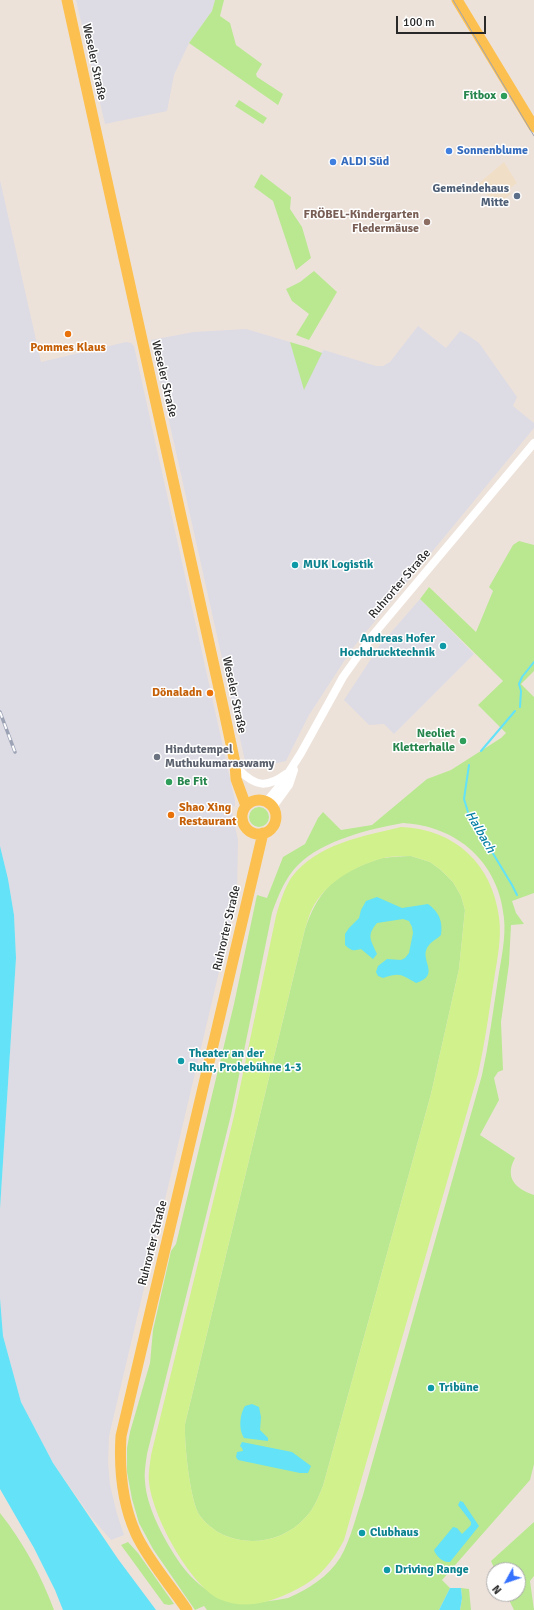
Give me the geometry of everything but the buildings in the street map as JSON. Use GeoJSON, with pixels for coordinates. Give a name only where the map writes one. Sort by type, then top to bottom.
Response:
{"type":"FeatureCollection","features":[{"type":"Feature","properties":{"kind":"main road","name":"Weseler Straße"},"geometry":{"type":"LineString","coordinates":[[67,0],[237,771],[245,786],[250,803]]}},
{"type":"Feature","properties":{"kind":"main road"},"geometry":{"type":"LineString","coordinates":[[457,0],[534,127]]}},
{"type":"Feature","properties":{"kind":"main road"},"geometry":{"type":"LineString","coordinates":[[258,832],[248,829],[243,822],[243,813],[250,803],[258,800],[270,804]]}},
{"type":"Feature","properties":{"kind":"main road","name":"Ruhrorter Straße"},"geometry":{"type":"LineString","coordinates":[[187,1610],[144,1548],[136,1534],[128,1513],[121,1480],[121,1436],[254,869],[258,832],[268,831],[275,823],[276,818],[270,804]]}},
{"type":"Feature","properties":{"kind":"street","name":"Ruhrorter Straße"},"geometry":{"type":"LineString","coordinates":[[270,804],[301,753],[343,677],[373,635],[534,443]]}},
{"type":"Feature","properties":{"kind":"street","name":"Ruhrorter Straße"},"geometry":{"type":"LineString","coordinates":[[270,804],[288,785],[301,753]]}},
{"type":"Feature","properties":{"kind":"street","name":"Ruhrorter Straße"},"geometry":{"type":"LineString","coordinates":[[237,771],[252,781],[262,784],[276,781],[289,771]]}},
{"type":"Feature","properties":{"kind":"shaded area"},"geometry":{"type":"Polygon","coordinates":[[[76,0],[215,0],[212,11],[189,43],[174,75],[167,111],[105,124],[76,0]]]}},
{"type":"Feature","properties":{"kind":"shaded area"},"geometry":{"type":"Polygon","coordinates":[[[504,162],[517,183],[508,190],[511,194],[499,204],[495,200],[493,202],[478,184],[504,162]]]}},
{"type":"Feature","properties":{"kind":"shaded area"},"geometry":{"type":"Polygon","coordinates":[[[0,180],[41,362],[126,342],[131,343],[134,346],[235,801],[235,806],[231,807],[238,840],[237,896],[109,1436],[108,1462],[110,1485],[124,1535],[111,1540],[91,1517],[53,1463],[21,1402],[3,1336],[0,1298],[0,1209],[16,958],[14,915],[8,879],[0,846],[0,180]]]}},
{"type":"Feature","properties":{"kind":"shaded area"},"geometry":{"type":"Polygon","coordinates":[[[418,326],[446,348],[460,331],[479,343],[517,397],[513,406],[534,423],[534,428],[352,649],[309,715],[286,761],[247,770],[151,340],[194,332],[246,329],[290,342],[300,374],[324,350],[376,366],[383,366],[390,362],[418,326]]]}},
{"type":"Feature","properties":{"kind":"shaded area"},"geometry":{"type":"Polygon","coordinates":[[[420,599],[474,654],[394,734],[384,724],[369,725],[344,700],[380,645],[420,599]]]}},
{"type":"Feature","properties":{"kind":"green space"},"geometry":{"type":"Polygon","coordinates":[[[215,0],[224,0],[220,16],[230,23],[236,45],[262,64],[256,74],[257,77],[283,94],[278,105],[189,43],[212,11],[215,0]]]}},
{"type":"Feature","properties":{"kind":"green space"},"geometry":{"type":"Polygon","coordinates":[[[239,100],[267,118],[263,124],[235,106],[239,100]]]}},
{"type":"Feature","properties":{"kind":"green space"},"geometry":{"type":"Polygon","coordinates":[[[261,174],[291,197],[290,209],[302,227],[311,258],[296,270],[273,201],[254,187],[261,174]]]}},
{"type":"Feature","properties":{"kind":"green space"},"geometry":{"type":"Polygon","coordinates":[[[314,271],[337,292],[309,340],[296,335],[309,314],[292,301],[286,289],[300,282],[314,271]]]}},
{"type":"Feature","properties":{"kind":"green space"},"geometry":{"type":"Polygon","coordinates":[[[290,342],[322,353],[304,390],[290,342]]]}},
{"type":"Feature","properties":{"kind":"green space"},"geometry":{"type":"Polygon","coordinates":[[[519,541],[534,545],[534,671],[521,684],[534,697],[534,893],[512,901],[516,913],[524,924],[511,925],[509,964],[501,1022],[503,1070],[498,1072],[494,1078],[499,1100],[480,1135],[515,1158],[512,1165],[511,1177],[517,1186],[522,1190],[534,1195],[534,1464],[530,1480],[442,1580],[450,1588],[439,1610],[207,1610],[204,1606],[195,1610],[153,1549],[139,1523],[132,1499],[127,1472],[127,1448],[130,1432],[150,1363],[153,1330],[171,1251],[176,1244],[234,1004],[257,895],[267,898],[283,857],[305,844],[318,818],[323,812],[341,830],[372,825],[427,779],[451,770],[501,738],[506,733],[478,705],[503,681],[420,599],[429,587],[476,632],[493,591],[489,587],[513,545],[519,541]],[[403,823],[362,832],[334,842],[320,849],[308,856],[293,870],[282,888],[272,913],[231,1115],[147,1454],[145,1471],[146,1489],[153,1514],[165,1539],[180,1563],[191,1577],[204,1588],[217,1595],[232,1600],[248,1602],[288,1598],[303,1591],[324,1577],[335,1565],[344,1551],[363,1495],[482,1075],[504,941],[504,918],[500,898],[494,880],[472,851],[458,840],[441,831],[403,823]]]}},
{"type":"Feature","properties":{"kind":"green space"},"geometry":{"type":"Polygon","coordinates":[[[255,807],[263,807],[269,813],[269,821],[263,827],[255,827],[249,821],[249,813],[255,807]]]}},
{"type":"Feature","properties":{"kind":"green space"},"geometry":{"type":"Polygon","coordinates":[[[401,827],[420,829],[438,834],[454,842],[468,853],[479,866],[488,881],[495,898],[500,925],[500,941],[487,1027],[478,1074],[344,1540],[339,1550],[321,1573],[306,1584],[287,1594],[262,1603],[236,1604],[219,1599],[208,1591],[184,1564],[174,1547],[157,1512],[152,1496],[149,1479],[151,1455],[234,1116],[276,916],[282,896],[291,878],[301,866],[313,857],[341,843],[401,827]],[[411,856],[391,857],[370,862],[350,871],[324,891],[311,911],[305,929],[185,1424],[188,1472],[196,1509],[200,1516],[211,1527],[224,1535],[252,1541],[267,1540],[281,1535],[294,1528],[311,1511],[323,1486],[431,1094],[459,969],[465,910],[461,896],[453,882],[430,862],[411,856]]]}},
{"type":"Feature","properties":{"kind":"green space"},"geometry":{"type":"Polygon","coordinates":[[[411,856],[430,862],[453,882],[461,896],[465,910],[459,969],[431,1094],[323,1486],[308,1515],[294,1528],[267,1540],[252,1541],[238,1539],[224,1535],[211,1527],[200,1516],[196,1509],[188,1472],[185,1424],[305,929],[320,897],[326,889],[343,875],[353,869],[378,859],[411,856]]]}},
{"type":"Feature","properties":{"kind":"green space"},"geometry":{"type":"Polygon","coordinates":[[[0,1513],[31,1559],[54,1610],[0,1610],[0,1513]]]}},
{"type":"Feature","properties":{"kind":"green space"},"geometry":{"type":"Polygon","coordinates":[[[534,1522],[534,1576],[530,1581],[534,1610],[514,1610],[510,1602],[526,1602],[526,1562],[491,1561],[534,1522]]]}},
{"type":"Feature","properties":{"kind":"green space"},"geometry":{"type":"Polygon","coordinates":[[[128,1542],[138,1553],[174,1604],[164,1604],[121,1545],[128,1542]]]}},
{"type":"Feature","properties":{"kind":"green space"},"geometry":{"type":"Polygon","coordinates":[[[461,1588],[469,1589],[471,1610],[460,1610],[462,1598],[461,1588]]]}},
{"type":"Feature","properties":{"kind":"water"},"geometry":{"type":"Polygon","coordinates":[[[0,846],[8,879],[14,915],[16,958],[0,1209],[0,846]]]}},
{"type":"Feature","properties":{"kind":"water"},"geometry":{"type":"Polygon","coordinates":[[[377,897],[402,908],[428,904],[435,910],[439,917],[441,921],[441,935],[427,948],[426,958],[429,972],[423,980],[416,983],[401,975],[383,978],[378,976],[376,972],[378,966],[387,959],[401,960],[409,953],[413,933],[409,921],[403,919],[377,923],[371,935],[371,941],[377,954],[373,959],[361,949],[353,950],[345,945],[345,934],[359,918],[366,901],[377,897]]]}},
{"type":"Feature","properties":{"kind":"water"},"geometry":{"type":"Polygon","coordinates":[[[0,1298],[3,1336],[21,1402],[53,1463],[118,1559],[156,1610],[63,1610],[55,1590],[34,1548],[0,1489],[0,1298]]]}},
{"type":"Feature","properties":{"kind":"water"},"geometry":{"type":"Polygon","coordinates":[[[252,1404],[259,1407],[261,1417],[260,1430],[268,1438],[268,1441],[244,1438],[242,1434],[240,1422],[242,1413],[245,1406],[252,1404]]]}},
{"type":"Feature","properties":{"kind":"water"},"geometry":{"type":"Polygon","coordinates":[[[242,1442],[292,1452],[311,1466],[308,1473],[300,1473],[238,1460],[236,1457],[237,1452],[243,1451],[240,1446],[242,1442]]]}},
{"type":"Feature","properties":{"kind":"water"},"geometry":{"type":"Polygon","coordinates":[[[460,1501],[463,1502],[479,1526],[450,1562],[447,1562],[440,1559],[434,1550],[453,1527],[457,1528],[462,1534],[471,1525],[471,1522],[458,1505],[460,1501]]]}},
{"type":"Feature","properties":{"kind":"water"},"geometry":{"type":"Polygon","coordinates":[[[450,1588],[461,1588],[462,1598],[460,1610],[439,1610],[450,1588]]]}},
{"type":"Feature","properties":{"kind":"waterway","name":"Halbach"},"geometry":{"type":"LineString","coordinates":[[520,707],[521,691],[519,684],[522,677],[534,662]]}},
{"type":"Feature","properties":{"kind":"waterway","name":"Halbach"},"geometry":{"type":"LineString","coordinates":[[481,751],[515,711]]}},
{"type":"Feature","properties":{"kind":"waterway","name":"Halbach"},"geometry":{"type":"LineString","coordinates":[[469,765],[464,799],[468,812],[517,895]]}},
{"type":"Feature","properties":{"kind":"tram line"},"geometry":{"type":"LineString","coordinates":[[453,0],[534,136]]}},
{"type":"Feature","properties":{"kind":"railway"},"geometry":{"type":"LineString","coordinates":[[0,712],[15,752]]}},
{"type":"Feature","properties":{"kind":"place","name":"Fitbox"},"geometry":{"type":"Point","coordinates":[504,96]}},
{"type":"Feature","properties":{"kind":"place","name":"Sonnenblume"},"geometry":{"type":"Point","coordinates":[449,151]}},
{"type":"Feature","properties":{"kind":"place","name":"ALDI Süd"},"geometry":{"type":"Point","coordinates":[333,162]}},
{"type":"Feature","properties":{"kind":"place","name":"Gemeindehaus Mitte"},"geometry":{"type":"Point","coordinates":[517,196]}},
{"type":"Feature","properties":{"kind":"place","name":"FRÖBEL-Kindergarten Fledermäuse"},"geometry":{"type":"Point","coordinates":[427,222]}},
{"type":"Feature","properties":{"kind":"place","name":"Pommes Klaus"},"geometry":{"type":"Point","coordinates":[68,334]}},
{"type":"Feature","properties":{"kind":"place","name":"MUK Logistik"},"geometry":{"type":"Point","coordinates":[295,565]}},
{"type":"Feature","properties":{"kind":"place","name":"Andreas Hofer Hochdrucktechnik"},"geometry":{"type":"Point","coordinates":[443,646]}},
{"type":"Feature","properties":{"kind":"place","name":"Dönaladn"},"geometry":{"type":"Point","coordinates":[210,693]}},
{"type":"Feature","properties":{"kind":"place","name":"Neoliet Kletterhalle"},"geometry":{"type":"Point","coordinates":[463,741]}},
{"type":"Feature","properties":{"kind":"place","name":"Hindutempel Muthukumaraswamy"},"geometry":{"type":"Point","coordinates":[157,757]}},
{"type":"Feature","properties":{"kind":"place","name":"Be Fit"},"geometry":{"type":"Point","coordinates":[169,782]}},
{"type":"Feature","properties":{"kind":"place","name":"Shao Xing Restaurant"},"geometry":{"type":"Point","coordinates":[171,815]}},
{"type":"Feature","properties":{"kind":"place","name":"Theater an der Ruhr, Probebühne 1-3"},"geometry":{"type":"Point","coordinates":[181,1061]}},
{"type":"Feature","properties":{"kind":"place","name":"Tribüne"},"geometry":{"type":"Point","coordinates":[431,1388]}},
{"type":"Feature","properties":{"kind":"place","name":"Clubhaus"},"geometry":{"type":"Point","coordinates":[362,1533]}},
{"type":"Feature","properties":{"kind":"place","name":"Driving Range"},"geometry":{"type":"Point","coordinates":[387,1570]}}]}
